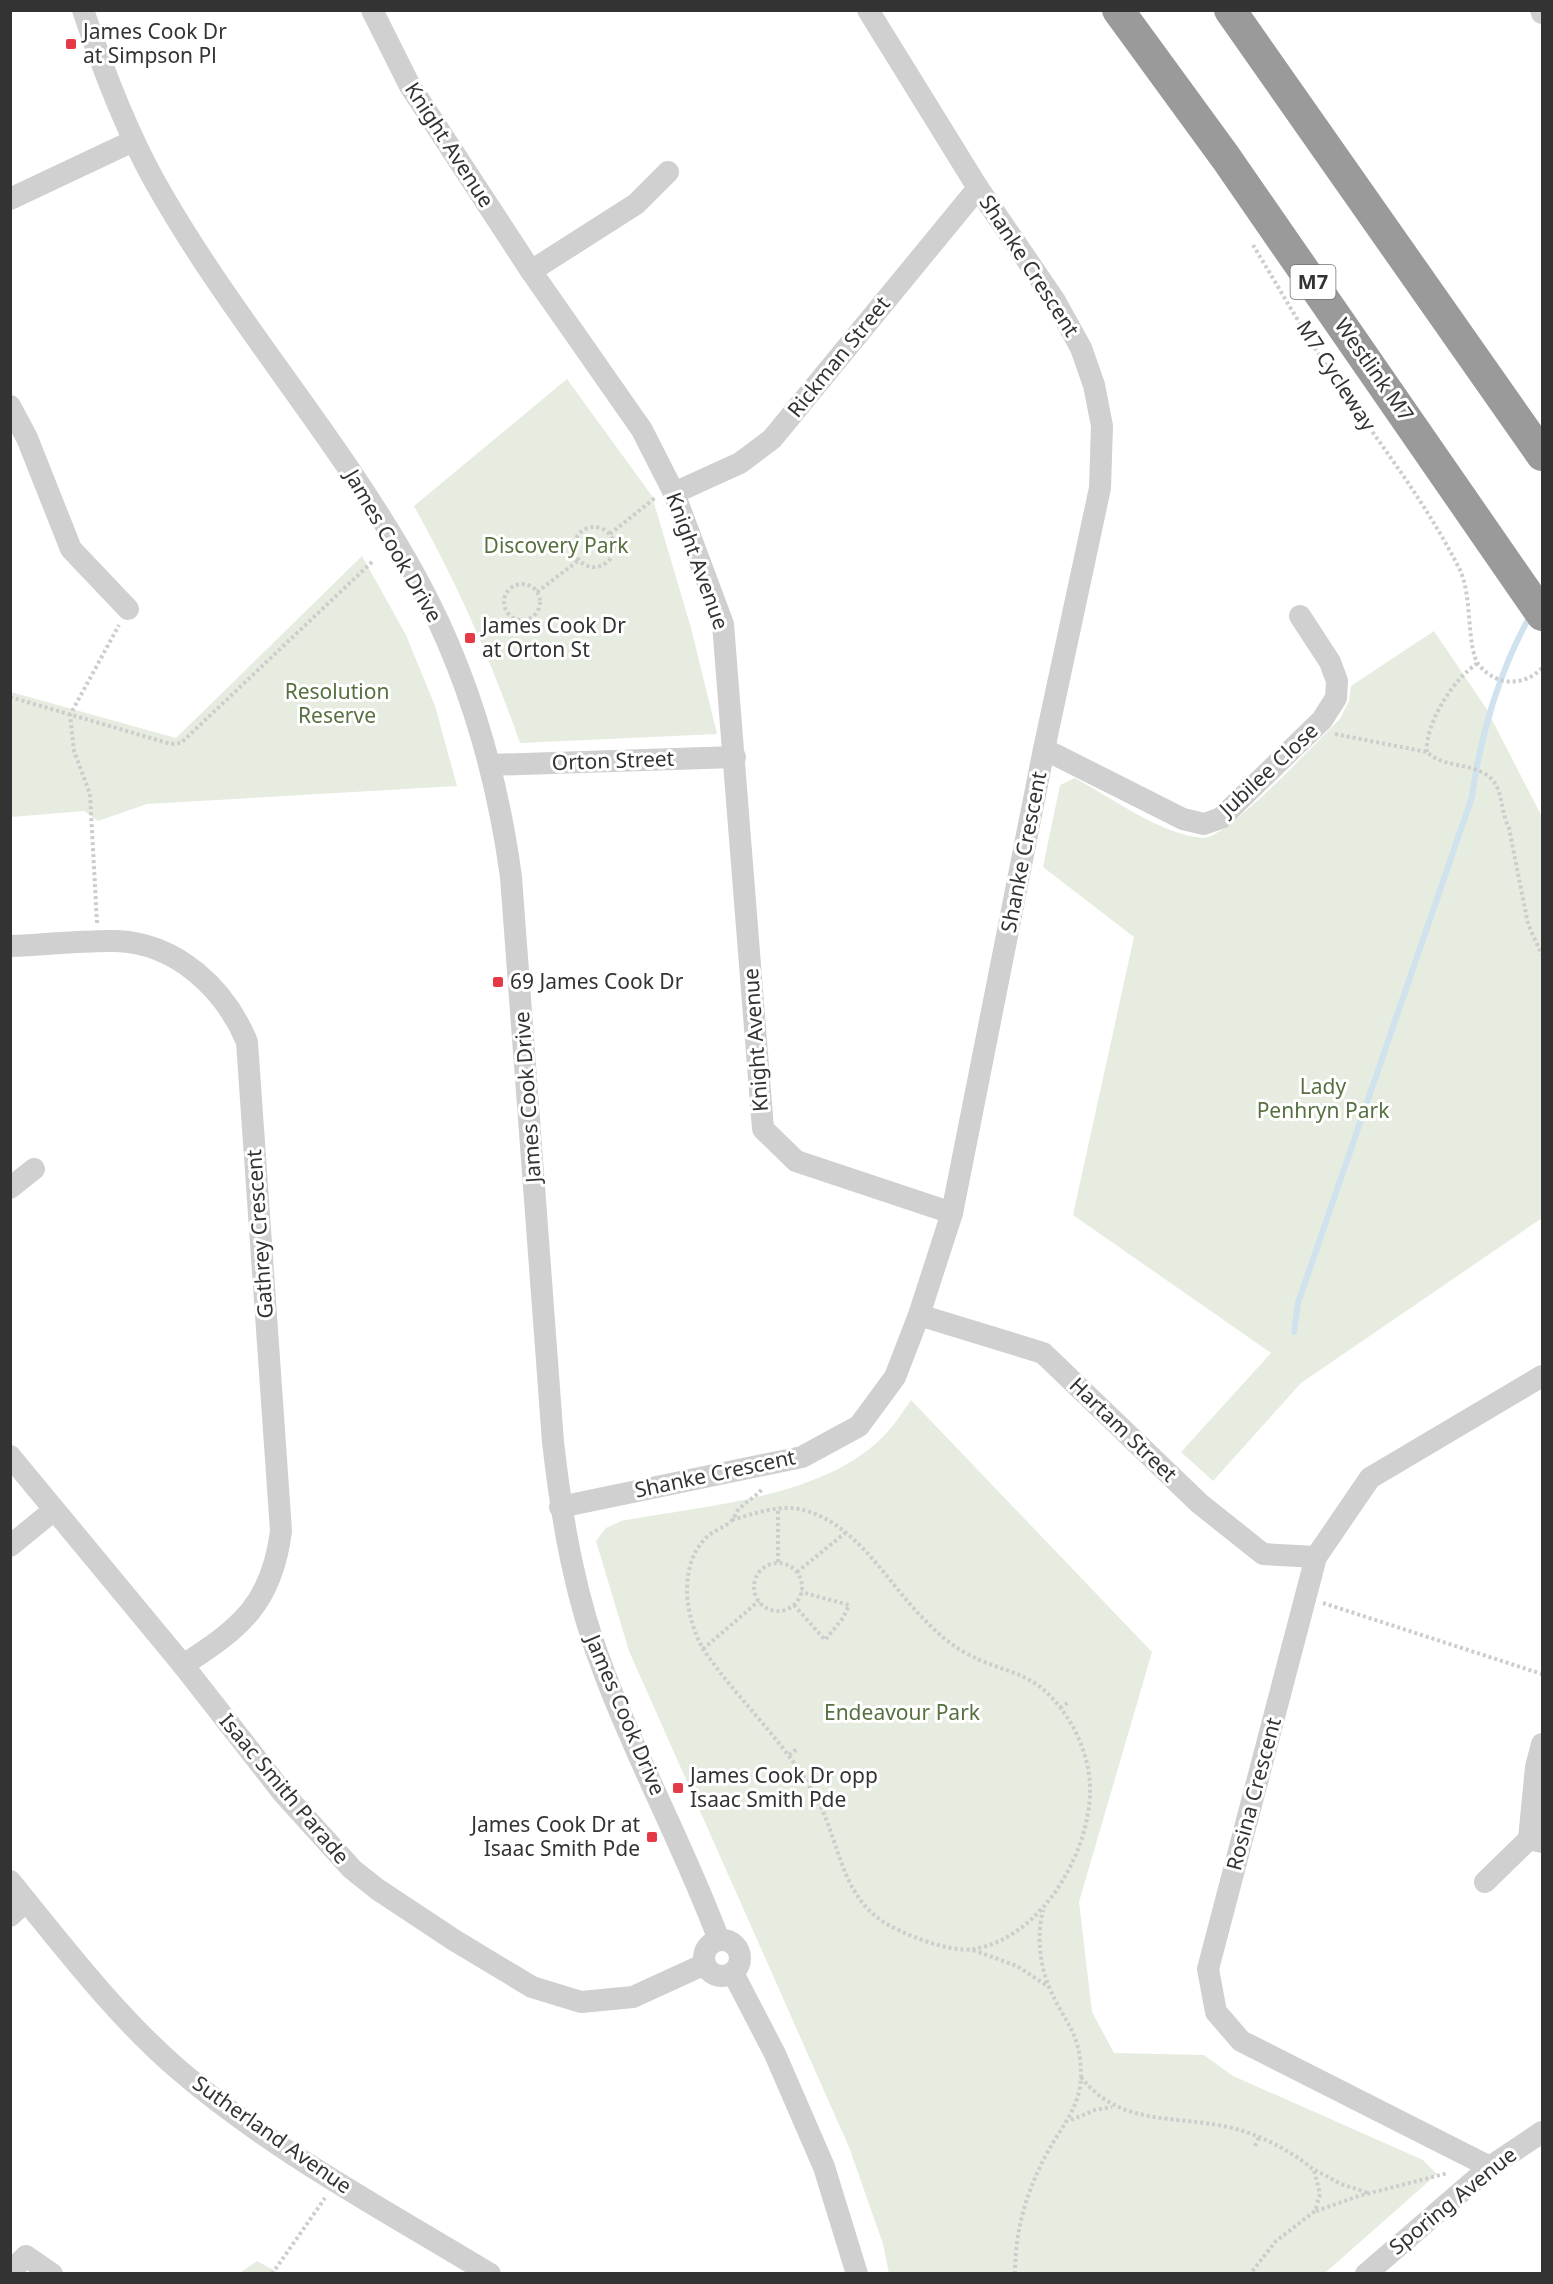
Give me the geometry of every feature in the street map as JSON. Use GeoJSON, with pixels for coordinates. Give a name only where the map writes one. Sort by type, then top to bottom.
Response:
{"type":"FeatureCollection","features":[{"type":"Feature","properties":{"kind":"highway","name":"Westlink M7"},"geometry":{"type":"LineString","coordinates":[[1118,10],[1226,158],[1504,555],[1542,615]]}},
{"type":"Feature","properties":{"kind":"highway"},"geometry":{"type":"LineString","coordinates":[[1230,10],[1542,455]]}},
{"type":"Feature","properties":{"kind":"street","name":"James Cook Drive"},"geometry":{"type":"LineString","coordinates":[[83,10],[98,55],[133,141],[169,206],[348,469],[417,580],[449,648],[490,765],[511,877],[553,1442],[560,1507],[578,1590],[604,1673],[696,1881],[719,1940]]}},
{"type":"Feature","properties":{"kind":"street","name":"Knight Avenue"},"geometry":{"type":"LineString","coordinates":[[372,10],[410,86],[531,271],[642,430],[672,489],[723,624],[763,1129],[796,1161],[952,1213]]}},
{"type":"Feature","properties":{"kind":"street","name":"Shanke Crescent"},"geometry":{"type":"LineString","coordinates":[[560,1507],[801,1457],[859,1426],[895,1377],[920,1315],[952,1213],[1044,749],[1100,488],[1102,426],[1094,385],[1081,348],[1055,300],[978,188],[868,10]]}},
{"type":"Feature","properties":{"kind":"street"},"geometry":{"type":"LineString","coordinates":[[10,199],[133,141]]}},
{"type":"Feature","properties":{"kind":"street"},"geometry":{"type":"LineString","coordinates":[[531,271],[636,204],[668,172]]}},
{"type":"Feature","properties":{"kind":"street","name":"Rickman Street"},"geometry":{"type":"LineString","coordinates":[[672,489],[740,463],[772,439],[978,188]]}},
{"type":"Feature","properties":{"kind":"street"},"geometry":{"type":"LineString","coordinates":[[10,406],[27,438],[71,549],[128,609]]}},
{"type":"Feature","properties":{"kind":"street","name":"Jubilee Close"},"geometry":{"type":"LineString","coordinates":[[1044,749],[1183,819],[1204,824],[1221,818],[1322,720],[1336,698],[1337,681],[1330,662],[1300,616]]}},
{"type":"Feature","properties":{"kind":"street","name":"Orton Street"},"geometry":{"type":"LineString","coordinates":[[490,765],[735,757]]}},
{"type":"Feature","properties":{"kind":"street","name":"Gathrey Crescent"},"geometry":{"type":"LineString","coordinates":[[10,946],[117,941],[141,944],[163,951],[184,963],[219,996],[237,1019],[247,1042],[281,1531],[277,1559],[266,1590],[252,1610],[236,1627],[183,1665]]}},
{"type":"Feature","properties":{"kind":"street"},"geometry":{"type":"LineString","coordinates":[[10,1188],[34,1169]]}},
{"type":"Feature","properties":{"kind":"street","name":"Hartam Street"},"geometry":{"type":"LineString","coordinates":[[920,1315],[1043,1353],[1199,1503],[1263,1554],[1316,1557]]}},
{"type":"Feature","properties":{"kind":"street","name":"Rosina Crescent"},"geometry":{"type":"LineString","coordinates":[[1490,2167],[1241,2042],[1216,2012],[1208,1969],[1316,1557],[1370,1478],[1542,1376]]}},
{"type":"Feature","properties":{"kind":"street","name":"Isaac Smith Parade"},"geometry":{"type":"LineString","coordinates":[[10,1456],[183,1665],[283,1793],[352,1869],[405,1909],[532,1987],[581,2002],[616,2001],[653,1989],[705,1964]]}},
{"type":"Feature","properties":{"kind":"street"},"geometry":{"type":"LineString","coordinates":[[10,1546],[54,1510]]}},
{"type":"Feature","properties":{"kind":"street"},"geometry":{"type":"LineString","coordinates":[[1485,1882],[1536,1841],[1536,1767],[1542,1744]]}},
{"type":"Feature","properties":{"kind":"street","name":"Sutherland Avenue"},"geometry":{"type":"LineString","coordinates":[[10,1881],[18,1908],[179,2070],[285,2149],[490,2274]]}},
{"type":"Feature","properties":{"kind":"street"},"geometry":{"type":"LineString","coordinates":[[719,1940],[731,1942],[738,1949],[740,1962],[733,1973],[718,1976],[705,1964],[707,1948],[719,1940]]}},
{"type":"Feature","properties":{"kind":"street"},"geometry":{"type":"LineString","coordinates":[[733,1973],[775,2054],[820,2158],[837,2205],[857,2274]]}},
{"type":"Feature","properties":{"kind":"street","name":"Sporing Avenue"},"geometry":{"type":"LineString","coordinates":[[1366,2274],[1490,2167],[1542,2132]]}},
{"type":"Feature","properties":{"kind":"street"},"geometry":{"type":"LineString","coordinates":[[10,2272],[26,2256],[52,2274]]}},
{"type":"Feature","properties":{"kind":"path","name":"M7 Cycleway"},"geometry":{"type":"LineString","coordinates":[[1250,239],[1328,368],[1408,482],[1458,567],[1466,582],[1472,648],[1478,663]]}},
{"type":"Feature","properties":{"kind":"path"},"geometry":{"type":"LineString","coordinates":[[610,534],[672,489]]}},
{"type":"Feature","properties":{"kind":"path"},"geometry":{"type":"LineString","coordinates":[[593,526],[610,534],[615,547],[610,560],[598,567],[584,564],[579,560],[574,548],[582,531],[593,526]]}},
{"type":"Feature","properties":{"kind":"path"},"geometry":{"type":"LineString","coordinates":[[10,697],[171,744],[181,743],[374,560]]}},
{"type":"Feature","properties":{"kind":"path"},"geometry":{"type":"LineString","coordinates":[[537,592],[579,560]]}},
{"type":"Feature","properties":{"kind":"path"},"geometry":{"type":"LineString","coordinates":[[520,584],[527,585],[537,592],[540,607],[534,617],[518,620],[508,613],[504,601],[509,590],[520,584]]}},
{"type":"Feature","properties":{"kind":"path"},"geometry":{"type":"LineString","coordinates":[[98,942],[90,794],[74,751],[70,715],[128,609]]}},
{"type":"Feature","properties":{"kind":"path"},"geometry":{"type":"LineString","coordinates":[[1427,752],[1429,734],[1454,683],[1478,663],[1497,678],[1509,682],[1529,679],[1542,668]]}},
{"type":"Feature","properties":{"kind":"path"},"geometry":{"type":"LineString","coordinates":[[1322,720],[1334,733],[1344,737],[1427,752],[1433,758],[1481,771],[1497,787],[1502,814],[1509,828],[1528,924],[1542,955]]}},
{"type":"Feature","properties":{"kind":"path"},"geometry":{"type":"LineString","coordinates":[[732,1520],[736,1512],[763,1488]]}},
{"type":"Feature","properties":{"kind":"path"},"geometry":{"type":"LineString","coordinates":[[778,1509],[778,1563]]}},
{"type":"Feature","properties":{"kind":"path"},"geometry":{"type":"LineString","coordinates":[[972,1950],[1001,1940],[1021,1929],[1043,1909],[1077,1850],[1087,1823],[1090,1790],[1088,1767],[1078,1738],[1060,1708],[1040,1686],[1024,1675],[979,1659],[945,1639],[914,1609],[863,1550],[828,1521],[797,1509],[778,1509],[732,1520],[703,1541],[690,1572],[688,1608],[694,1632],[703,1648],[789,1755],[825,1817],[850,1882],[873,1914],[899,1930],[921,1939],[972,1950],[1017,1966],[1049,1987]]}},
{"type":"Feature","properties":{"kind":"path"},"geometry":{"type":"LineString","coordinates":[[797,1572],[845,1533]]}},
{"type":"Feature","properties":{"kind":"path"},"geometry":{"type":"LineString","coordinates":[[778,1563],[788,1565],[797,1572],[801,1580],[801,1592],[794,1605],[776,1611],[759,1601],[754,1594],[755,1579],[765,1567],[778,1563]]}},
{"type":"Feature","properties":{"kind":"path"},"geometry":{"type":"LineString","coordinates":[[794,1605],[825,1640],[843,1617],[849,1605],[801,1592]]}},
{"type":"Feature","properties":{"kind":"path"},"geometry":{"type":"LineString","coordinates":[[1305,1598],[1542,1674]]}},
{"type":"Feature","properties":{"kind":"path"},"geometry":{"type":"LineString","coordinates":[[703,1648],[759,1601]]}},
{"type":"Feature","properties":{"kind":"path"},"geometry":{"type":"LineString","coordinates":[[1060,1708],[1069,1702]]}},
{"type":"Feature","properties":{"kind":"path"},"geometry":{"type":"LineString","coordinates":[[789,1755],[797,1749]]}},
{"type":"Feature","properties":{"kind":"path"},"geometry":{"type":"LineString","coordinates":[[1015,2274],[1015,2248],[1030,2188],[1048,2152],[1070,2120],[1081,2077],[1075,2034],[1049,1987],[1039,1941],[1043,1909]]}},
{"type":"Feature","properties":{"kind":"path"},"geometry":{"type":"LineString","coordinates":[[1081,2077],[1097,2095],[1113,2106],[1154,2117],[1229,2127],[1259,2137],[1341,2184],[1369,2194]]}},
{"type":"Feature","properties":{"kind":"path"},"geometry":{"type":"LineString","coordinates":[[1070,2120],[1113,2106]]}},
{"type":"Feature","properties":{"kind":"path"},"geometry":{"type":"LineString","coordinates":[[1255,2146],[1259,2137]]}},
{"type":"Feature","properties":{"kind":"path"},"geometry":{"type":"LineString","coordinates":[[1314,2170],[1320,2186],[1316,2211]]}},
{"type":"Feature","properties":{"kind":"path"},"geometry":{"type":"LineString","coordinates":[[1250,2274],[1276,2241],[1316,2211],[1448,2173]]}},
{"type":"Feature","properties":{"kind":"path"},"geometry":{"type":"LineString","coordinates":[[272,2274],[337,2181]]}},
{"type":"Feature","properties":{"kind":"green space","name":"Discovery Park"},"geometry":{"type":"Polygon","coordinates":[[[567,379],[652,496],[691,628],[717,734],[520,743],[472,622],[414,506],[567,379]]]}},
{"type":"Feature","properties":{"kind":"green space","name":"Resolution Reserve"},"geometry":{"type":"Polygon","coordinates":[[[362,556],[406,635],[435,706],[457,786],[147,804],[98,821],[84,811],[11,817],[11,692],[176,738],[362,556]]]}},
{"type":"Feature","properties":{"kind":"green space","name":"Lady Penhryn Park"},"geometry":{"type":"Polygon","coordinates":[[[1434,631],[1486,708],[1542,817],[1542,1218],[1301,1383],[1213,1481],[1181,1452],[1271,1353],[1073,1215],[1134,937],[1043,867],[1060,785],[1075,778],[1154,823],[1171,830],[1203,838],[1215,834],[1251,806],[1340,719],[1349,701],[1351,686],[1434,631]]]}},
{"type":"Feature","properties":{"kind":"green space","name":"Endeavour Park"},"geometry":{"type":"Polygon","coordinates":[[[911,1400],[1152,1652],[1079,1902],[1092,2012],[1114,2053],[1204,2055],[1233,2076],[1423,2160],[1437,2174],[1325,2273],[889,2273],[883,2244],[849,2147],[629,1651],[596,1541],[606,1528],[621,1521],[753,1498],[818,1478],[847,1464],[879,1441],[911,1400]]]}},
{"type":"Feature","properties":{"kind":"green space"},"geometry":{"type":"Polygon","coordinates":[[[257,2261],[279,2273],[240,2273],[257,2261]]]}},
{"type":"Feature","properties":{"kind":"waterway"},"geometry":{"type":"LineString","coordinates":[[1294,1332],[1298,1303],[1472,797],[1480,750],[1493,704],[1509,658],[1530,616]]}},
{"type":"Feature","properties":{"kind":"place","name":"James Cook Dr at Simpson Pl"},"geometry":{"type":"Point","coordinates":[71,44]}},
{"type":"Feature","properties":{"kind":"place","name":"James Cook Dr at Orton St"},"geometry":{"type":"Point","coordinates":[470,638]}},
{"type":"Feature","properties":{"kind":"place","name":"69 James Cook Dr"},"geometry":{"type":"Point","coordinates":[498,982]}},
{"type":"Feature","properties":{"kind":"place","name":"James Cook Dr opp Isaac Smith Pde"},"geometry":{"type":"Point","coordinates":[678,1788]}},
{"type":"Feature","properties":{"kind":"place","name":"James Cook Dr at Isaac Smith Pde"},"geometry":{"type":"Point","coordinates":[652,1837]}}]}
